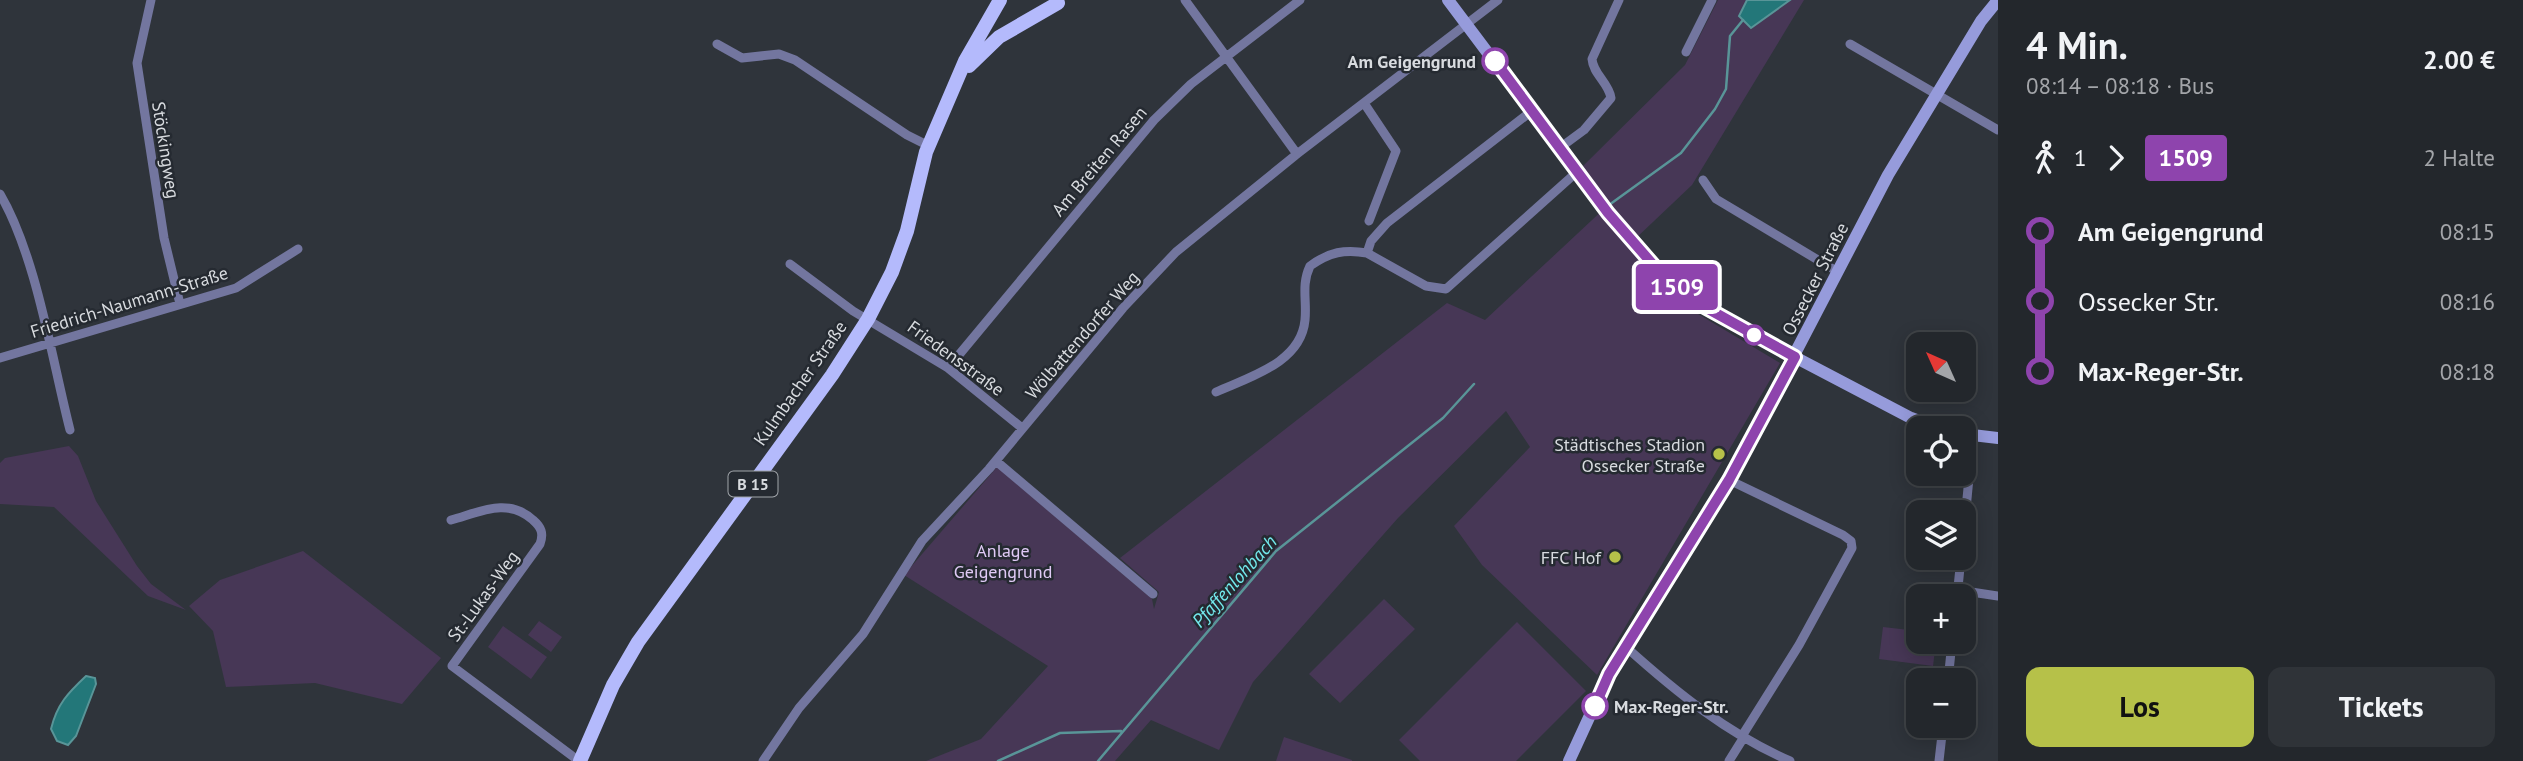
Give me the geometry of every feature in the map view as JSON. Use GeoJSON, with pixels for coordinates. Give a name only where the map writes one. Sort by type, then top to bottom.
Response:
{"type":"FeatureCollection","features":[{"type":"Feature","properties":{"kind":"main road","name":"Kulmbacher Straße"},"geometry":{"type":"LineString","coordinates":[[579,761],[609,694],[638,642],[832,375],[868,319],[892,272],[907,231],[929,146],[983,26],[1000,0]]}},
{"type":"Feature","properties":{"kind":"main road","name":"B 15"},"geometry":{"type":"LineString","coordinates":[[983,26],[995,20],[1018,20],[1062,2]]}},
{"type":"Feature","properties":{"kind":"main road","name":"B 15"},"geometry":{"type":"LineString","coordinates":[[957,80],[999,37],[1062,2]]}},
{"type":"Feature","properties":{"kind":"street","name":"Stöckingweg"},"geometry":{"type":"LineString","coordinates":[[151,0],[137,63],[164,238],[180,304]]}},
{"type":"Feature","properties":{"kind":"street"},"geometry":{"type":"LineString","coordinates":[[1185,0],[1297,154]]}},
{"type":"Feature","properties":{"kind":"street","name":"Am Breiten Rasen"},"geometry":{"type":"LineString","coordinates":[[948,368],[1130,147],[1178,96],[1300,0]]}},
{"type":"Feature","properties":{"kind":"street"},"geometry":{"type":"LineString","coordinates":[[1448,0],[1561,147],[1604,208],[1671,283],[1712,312],[1907,416]]}},
{"type":"Feature","properties":{"kind":"street","name":"Wölbattendorfer Weg"},"geometry":{"type":"LineString","coordinates":[[763,761],[799,708],[863,634],[922,541],[996,461],[1123,308],[1176,252],[1297,154],[1498,0]]}},
{"type":"Feature","properties":{"kind":"street"},"geometry":{"type":"LineString","coordinates":[[1561,147],[1584,130],[1611,98],[1610,91],[1592,65],[1592,59],[1619,0]]}},
{"type":"Feature","properties":{"kind":"street"},"geometry":{"type":"LineString","coordinates":[[1686,52],[1712,0]]}},
{"type":"Feature","properties":{"kind":"street","name":"Ossecker Straße"},"geometry":{"type":"LineString","coordinates":[[1569,761],[1609,674],[1729,480],[1888,175],[1981,21],[1998,0]]}},
{"type":"Feature","properties":{"kind":"street"},"geometry":{"type":"LineString","coordinates":[[717,44],[742,58],[779,54],[795,60],[907,135],[929,146]]}},
{"type":"Feature","properties":{"kind":"street"},"geometry":{"type":"LineString","coordinates":[[1850,44],[1998,130]]}},
{"type":"Feature","properties":{"kind":"street"},"geometry":{"type":"LineString","coordinates":[[1364,103],[1396,151],[1369,221]]}},
{"type":"Feature","properties":{"kind":"street"},"geometry":{"type":"LineString","coordinates":[[1367,253],[1371,241],[1387,223],[1533,110]]}},
{"type":"Feature","properties":{"kind":"street"},"geometry":{"type":"LineString","coordinates":[[1436,290],[1446,289],[1459,281],[1578,172]]}},
{"type":"Feature","properties":{"kind":"street"},"geometry":{"type":"LineString","coordinates":[[1703,180],[1716,199],[1838,272]]}},
{"type":"Feature","properties":{"kind":"street"},"geometry":{"type":"LineString","coordinates":[[0,194],[20,239],[71,430]]}},
{"type":"Feature","properties":{"kind":"street","name":"Friedrich-Naumann-Straße"},"geometry":{"type":"LineString","coordinates":[[0,358],[236,288],[298,248]]}},
{"type":"Feature","properties":{"kind":"street"},"geometry":{"type":"LineString","coordinates":[[1216,392],[1279,362],[1300,339],[1306,319],[1304,289],[1311,266],[1332,253],[1350,250],[1367,253],[1446,295]]}},
{"type":"Feature","properties":{"kind":"street","name":"Friedensstraße"},"geometry":{"type":"LineString","coordinates":[[790,264],[868,319],[948,368],[1022,428]]}},
{"type":"Feature","properties":{"kind":"street"},"geometry":{"type":"LineString","coordinates":[[1976,436],[1998,438]]}},
{"type":"Feature","properties":{"kind":"street"},"geometry":{"type":"LineString","coordinates":[[996,461],[1153,594]]}},
{"type":"Feature","properties":{"kind":"street"},"geometry":{"type":"LineString","coordinates":[[1729,480],[1843,535],[1851,541],[1852,548],[1799,645],[1729,761]]}},
{"type":"Feature","properties":{"kind":"street","name":"St.-Lukas-Weg"},"geometry":{"type":"LineString","coordinates":[[451,520],[506,506],[517,508],[539,525],[542,532],[540,544],[452,666],[579,761]]}},
{"type":"Feature","properties":{"kind":"street"},"geometry":{"type":"LineString","coordinates":[[1976,595],[1998,596]]}},
{"type":"Feature","properties":{"kind":"street"},"geometry":{"type":"LineString","coordinates":[[1626,647],[1698,708],[1743,737],[1790,761]]}},
{"type":"Feature","properties":{"kind":"street"},"geometry":{"type":"LineString","coordinates":[[1939,761],[1942,738]]}},
{"type":"Feature","properties":{"kind":"green space","name":"Anlage Geigengrund"},"geometry":{"type":"Polygon","coordinates":[[[1718,0],[1804,0],[1692,185],[1634,240],[1693,311],[1780,363],[1597,675],[1482,565],[1454,526],[1530,447],[1506,411],[1398,518],[1253,682],[1219,750],[1151,720],[1115,761],[926,761],[981,739],[1048,666],[904,575],[997,467],[1152,599],[1154,609],[1159,592],[1120,558],[1447,303],[1485,320],[1607,206],[1582,167],[1685,65],[1718,0]]]}},
{"type":"Feature","properties":{"kind":"green space"},"geometry":{"type":"Polygon","coordinates":[[[69,446],[78,456],[96,501],[137,566],[151,584],[186,610],[148,596],[54,507],[0,504],[0,463],[5,458],[69,446]]]}},
{"type":"Feature","properties":{"kind":"green space"},"geometry":{"type":"Polygon","coordinates":[[[303,551],[441,658],[402,704],[315,683],[226,687],[213,631],[189,606],[220,580],[303,551]]]}},
{"type":"Feature","properties":{"kind":"green space"},"geometry":{"type":"Polygon","coordinates":[[[1384,599],[1415,629],[1340,703],[1309,674],[1384,599]]]}},
{"type":"Feature","properties":{"kind":"green space"},"geometry":{"type":"Polygon","coordinates":[[[539,621],[562,637],[551,652],[528,635],[539,621]]]}},
{"type":"Feature","properties":{"kind":"green space"},"geometry":{"type":"Polygon","coordinates":[[[1517,622],[1586,691],[1516,761],[1420,761],[1399,740],[1517,622]]]}},
{"type":"Feature","properties":{"kind":"green space"},"geometry":{"type":"Polygon","coordinates":[[[503,626],[547,657],[531,679],[488,647],[503,626]]]}},
{"type":"Feature","properties":{"kind":"green space"},"geometry":{"type":"Polygon","coordinates":[[[1883,627],[1906,630],[1906,654],[1934,654],[1933,666],[1879,659],[1883,627]]]}},
{"type":"Feature","properties":{"kind":"green space"},"geometry":{"type":"Polygon","coordinates":[[[1284,737],[1352,760],[1352,761],[1276,761],[1284,737]]]}},
{"type":"Feature","properties":{"kind":"water"},"geometry":{"type":"Polygon","coordinates":[[[1747,0],[1790,0],[1751,28],[1739,16],[1747,0]]]}},
{"type":"Feature","properties":{"kind":"water"},"geometry":{"type":"Polygon","coordinates":[[[86,676],[95,678],[96,684],[76,736],[68,745],[57,741],[51,729],[64,700],[86,676]]]}},
{"type":"Feature","properties":{"kind":"waterway","name":"Pfaffenlohbach"},"geometry":{"type":"LineString","coordinates":[[1609,205],[1681,153],[1715,109],[1726,89],[1730,36],[1743,20]]}},
{"type":"Feature","properties":{"kind":"waterway","name":"Pfaffenlohbach"},"geometry":{"type":"LineString","coordinates":[[1098,761],[1276,551],[1443,418],[1474,384]]}},
{"type":"Feature","properties":{"kind":"waterway"},"geometry":{"type":"LineString","coordinates":[[998,761],[1060,733],[1121,731]]}},
{"type":"Feature","properties":{"kind":"bus line","name":"1509"},"geometry":{"type":"LineString","coordinates":[[1495,61],[1608,213],[1671,283],[1724,319],[1795,357],[1729,480],[1609,674],[1595,706]]}},
{"type":"Feature","properties":{"kind":"place","name":"Am Geigengrund"},"geometry":{"type":"Point","coordinates":[1495,61]}},
{"type":"Feature","properties":{"kind":"place","name":"Städtisches Stadion Ossecker Straße"},"geometry":{"type":"Point","coordinates":[1719,454]}},
{"type":"Feature","properties":{"kind":"place","name":"FFC Hof"},"geometry":{"type":"Point","coordinates":[1615,557]}},
{"type":"Feature","properties":{"kind":"place","name":"Max-Reger-Str."},"geometry":{"type":"Point","coordinates":[1595,706]}}]}
